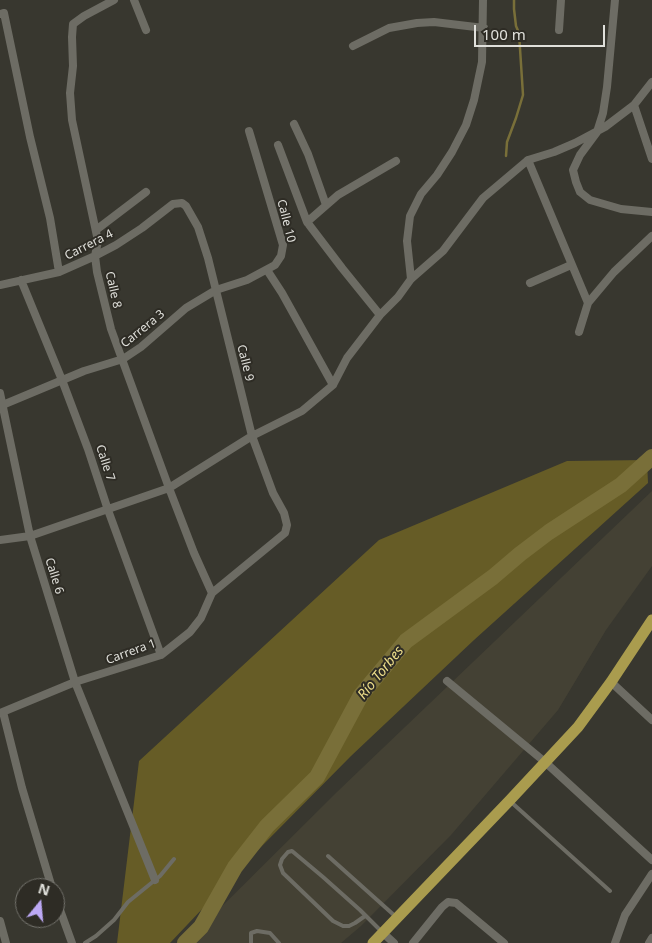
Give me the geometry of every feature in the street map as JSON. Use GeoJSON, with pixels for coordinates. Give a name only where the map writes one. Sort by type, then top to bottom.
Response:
{"type":"FeatureCollection","features":[{"type":"Feature","properties":{"kind":"main road"},"geometry":{"type":"LineString","coordinates":[[373,943],[578,727],[651,623]]}},
{"type":"Feature","properties":{"kind":"street","name":"Calle 8"},"geometry":{"type":"LineString","coordinates":[[114,0],[73,24],[73,66],[70,93],[72,120],[96,230],[98,241],[95,256],[111,329],[169,488],[212,593]]}},
{"type":"Feature","properties":{"kind":"street"},"geometry":{"type":"LineString","coordinates":[[134,0],[146,30]]}},
{"type":"Feature","properties":{"kind":"street"},"geometry":{"type":"LineString","coordinates":[[411,279],[407,241],[410,216],[421,194],[437,175],[452,152],[466,125],[482,62],[483,0]]}},
{"type":"Feature","properties":{"kind":"street"},"geometry":{"type":"LineString","coordinates":[[558,30],[562,0]]}},
{"type":"Feature","properties":{"kind":"street"},"geometry":{"type":"LineString","coordinates":[[615,0],[607,87],[602,113],[596,132],[580,155],[573,170],[580,192],[590,200],[621,209],[652,212]]}},
{"type":"Feature","properties":{"kind":"street"},"geometry":{"type":"LineString","coordinates":[[0,14],[4,12],[30,137],[50,218],[59,272]]}},
{"type":"Feature","properties":{"kind":"street"},"geometry":{"type":"LineString","coordinates":[[353,46],[390,28],[417,23],[434,22],[484,28]]}},
{"type":"Feature","properties":{"kind":"street"},"geometry":{"type":"LineString","coordinates":[[0,540],[30,536],[169,488],[252,436],[302,411],[333,385],[347,358],[380,315],[398,298],[411,279],[443,251],[483,198],[528,160],[554,152],[613,122],[634,104],[651,85]]}},
{"type":"Feature","properties":{"kind":"street"},"geometry":{"type":"LineString","coordinates":[[634,104],[652,159]]}},
{"type":"Feature","properties":{"kind":"street"},"geometry":{"type":"LineString","coordinates":[[294,124],[308,154],[326,205]]}},
{"type":"Feature","properties":{"kind":"street","name":"Calle 10"},"geometry":{"type":"LineString","coordinates":[[249,131],[283,245],[281,256],[275,265],[267,270]]}},
{"type":"Feature","properties":{"kind":"street"},"geometry":{"type":"LineString","coordinates":[[278,145],[307,222],[380,315]]}},
{"type":"Feature","properties":{"kind":"street"},"geometry":{"type":"LineString","coordinates":[[528,160],[588,304]]}},
{"type":"Feature","properties":{"kind":"street"},"geometry":{"type":"LineString","coordinates":[[307,222],[338,195],[396,161]]}},
{"type":"Feature","properties":{"kind":"street"},"geometry":{"type":"LineString","coordinates":[[96,230],[146,192]]}},
{"type":"Feature","properties":{"kind":"street","name":"Carrera 4"},"geometry":{"type":"LineString","coordinates":[[0,285],[59,272],[95,256],[142,228],[173,204],[178,203]]}},
{"type":"Feature","properties":{"kind":"street","name":"Calle 9"},"geometry":{"type":"LineString","coordinates":[[178,203],[186,206],[198,227],[216,290],[252,436],[273,493],[284,513],[287,526],[285,533]]}},
{"type":"Feature","properties":{"kind":"street"},"geometry":{"type":"LineString","coordinates":[[579,332],[588,304],[614,272],[652,236]]}},
{"type":"Feature","properties":{"kind":"street"},"geometry":{"type":"LineString","coordinates":[[530,283],[571,265]]}},
{"type":"Feature","properties":{"kind":"street"},"geometry":{"type":"LineString","coordinates":[[267,270],[282,293],[333,385]]}},
{"type":"Feature","properties":{"kind":"street","name":"Carrera 3"},"geometry":{"type":"LineString","coordinates":[[1,405],[62,380],[123,359],[141,347],[186,308],[216,290],[247,280],[267,270]]}},
{"type":"Feature","properties":{"kind":"street","name":"Calle 7"},"geometry":{"type":"LineString","coordinates":[[21,280],[88,449],[108,510],[161,655]]}},
{"type":"Feature","properties":{"kind":"street","name":"Calle 6"},"geometry":{"type":"LineString","coordinates":[[0,393],[30,536],[75,682],[155,880]]}},
{"type":"Feature","properties":{"kind":"street","name":"Carrera 1"},"geometry":{"type":"LineString","coordinates":[[1,712],[75,682],[161,655],[190,632],[201,618],[212,593],[285,533]]}},
{"type":"Feature","properties":{"kind":"street"},"geometry":{"type":"LineString","coordinates":[[447,681],[545,762],[652,860]]}},
{"type":"Feature","properties":{"kind":"street"},"geometry":{"type":"LineString","coordinates":[[611,682],[652,720]]}},
{"type":"Feature","properties":{"kind":"street"},"geometry":{"type":"LineString","coordinates":[[1,712],[49,878]]}},
{"type":"Feature","properties":{"kind":"street"},"geometry":{"type":"LineString","coordinates":[[614,943],[626,915],[652,874]]}},
{"type":"Feature","properties":{"kind":"street"},"geometry":{"type":"LineString","coordinates":[[413,943],[448,902],[456,903],[504,943]]}},
{"type":"Feature","properties":{"kind":"street"},"geometry":{"type":"LineString","coordinates":[[0,921],[6,943]]}},
{"type":"Feature","properties":{"kind":"street"},"geometry":{"type":"LineString","coordinates":[[65,924],[72,943]]}},
{"type":"Feature","properties":{"kind":"street"},"geometry":{"type":"LineString","coordinates":[[383,933],[394,943]]}},
{"type":"Feature","properties":{"kind":"street"},"geometry":{"type":"LineString","coordinates":[[649,943],[652,938]]}},
{"type":"Feature","properties":{"kind":"lane"},"geometry":{"type":"LineString","coordinates":[[510,800],[610,892]]}},
{"type":"Feature","properties":{"kind":"lane"},"geometry":{"type":"LineString","coordinates":[[365,916],[349,926],[343,926],[333,921],[283,873],[280,865],[282,859],[288,852],[292,851],[323,877],[365,916],[383,933]]}},
{"type":"Feature","properties":{"kind":"lane"},"geometry":{"type":"LineString","coordinates":[[328,856],[397,918]]}},
{"type":"Feature","properties":{"kind":"lane"},"geometry":{"type":"LineString","coordinates":[[85,943],[114,920],[128,902],[160,876],[174,859]]}},
{"type":"Feature","properties":{"kind":"lane"},"geometry":{"type":"LineString","coordinates":[[251,943],[251,933],[257,930],[270,933],[280,943]]}},
{"type":"Feature","properties":{"kind":"shaded area"},"geometry":{"type":"Polygon","coordinates":[[[647,460],[648,483],[474,640],[351,756],[170,943],[117,943],[139,761],[379,540],[567,461],[647,460]]]}},
{"type":"Feature","properties":{"kind":"shaded area"},"geometry":{"type":"Polygon","coordinates":[[[652,491],[652,566],[606,630],[558,710],[451,835],[361,926],[341,943],[185,943],[338,791],[652,491]]]}},
{"type":"Feature","properties":{"kind":"waterway"},"geometry":{"type":"LineString","coordinates":[[506,156],[507,142],[523,95],[519,33],[516,26],[514,0]]}},
{"type":"Feature","properties":{"kind":"waterway","name":"Río Torbes"},"geometry":{"type":"LineString","coordinates":[[185,943],[201,927],[235,867],[267,826],[317,777],[361,695],[406,641],[493,577],[549,532],[621,485],[652,457]]}}]}
